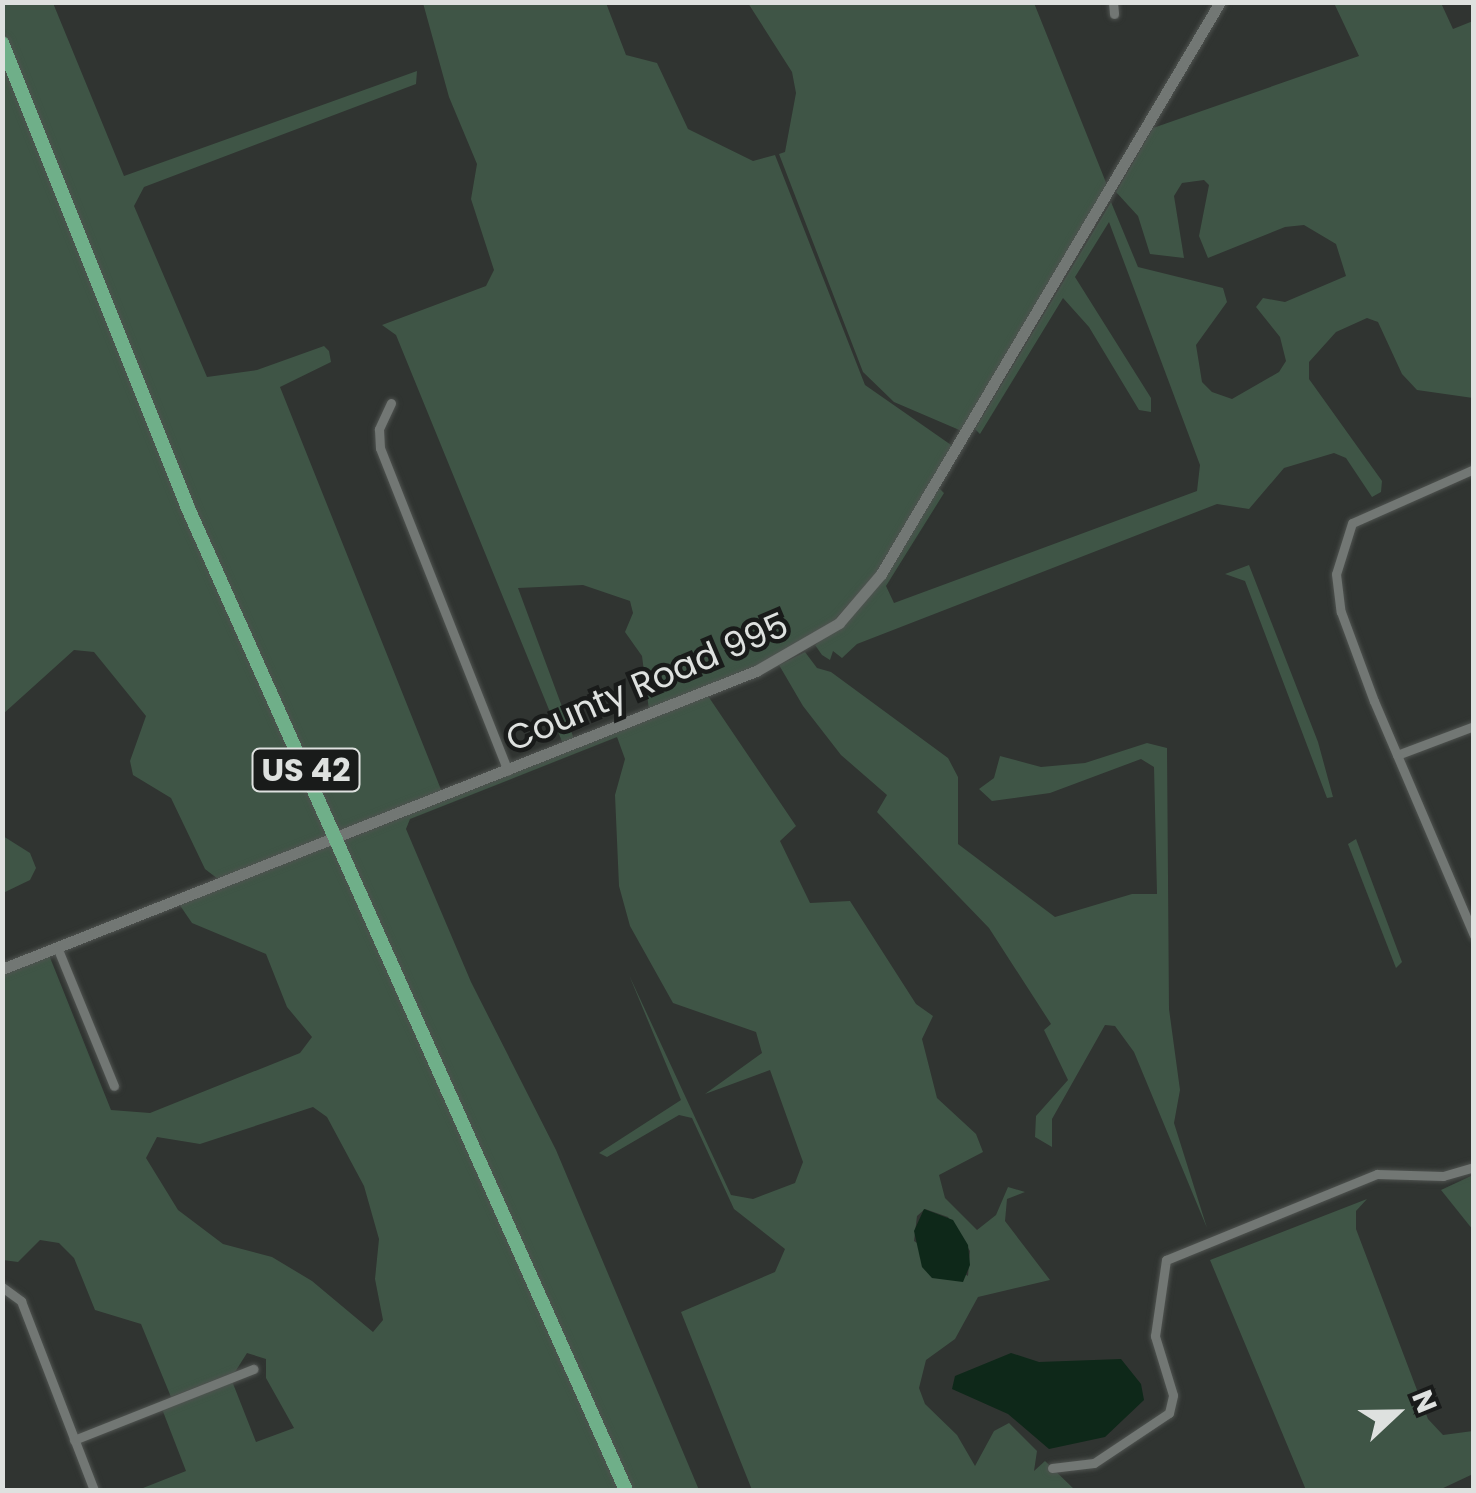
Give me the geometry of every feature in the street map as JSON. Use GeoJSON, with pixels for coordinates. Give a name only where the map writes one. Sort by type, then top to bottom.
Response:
{"type":"FeatureCollection","features":[{"type":"Feature","properties":{"kind":"main road","name":"US 42"},"geometry":{"type":"LineString","coordinates":[[2,43],[180,488],[626,1490]]}},
{"type":"Feature","properties":{"kind":"street"},"geometry":{"type":"LineString","coordinates":[[1113,2],[1114,14]]}},
{"type":"Feature","properties":{"kind":"street","name":"County Road 995"},"geometry":{"type":"LineString","coordinates":[[2,969],[778,661],[839,623],[880,574],[1110,197],[1220,2]]}},
{"type":"Feature","properties":{"kind":"street"},"geometry":{"type":"LineString","coordinates":[[391,403],[378,442],[508,771]]}},
{"type":"Feature","properties":{"kind":"street"},"geometry":{"type":"LineString","coordinates":[[1474,469],[1357,518],[1337,558],[1341,612],[1474,936]]}},
{"type":"Feature","properties":{"kind":"street"},"geometry":{"type":"LineString","coordinates":[[1397,754],[1474,726]]}},
{"type":"Feature","properties":{"kind":"street"},"geometry":{"type":"LineString","coordinates":[[58,947],[114,1086]]}},
{"type":"Feature","properties":{"kind":"street"},"geometry":{"type":"LineString","coordinates":[[1052,1468],[1094,1463],[1169,1413],[1173,1396],[1156,1336],[1166,1260],[1377,1174],[1442,1176],[1474,1167]]}},
{"type":"Feature","properties":{"kind":"street"},"geometry":{"type":"LineString","coordinates":[[2,1287],[21,1301],[94,1490]]}},
{"type":"Feature","properties":{"kind":"street"},"geometry":{"type":"LineString","coordinates":[[74,1440],[253,1369]]}},
{"type":"Feature","properties":{"kind":"shaded area"},"geometry":{"type":"Polygon","coordinates":[[[3,3],[53,3],[124,176],[417,71],[416,84],[144,187],[134,206],[207,377],[257,370],[324,346],[329,351],[331,362],[280,387],[442,792],[340,832],[187,493],[3,30],[3,3]]]}},
{"type":"Feature","properties":{"kind":"shaded area"},"geometry":{"type":"Polygon","coordinates":[[[423,3],[606,3],[626,55],[657,63],[688,129],[753,161],[775,155],[865,385],[954,447],[879,570],[830,625],[769,660],[649,710],[642,656],[625,632],[633,613],[630,601],[583,585],[518,588],[574,739],[563,744],[396,335],[382,325],[486,286],[494,270],[471,199],[477,164],[449,97],[423,3]]]}},
{"type":"Feature","properties":{"kind":"shaded area"},"geometry":{"type":"Polygon","coordinates":[[[748,3],[1034,3],[1109,190],[964,432],[894,402],[863,372],[779,154],[785,152],[796,93],[792,72],[748,3]]]}},
{"type":"Feature","properties":{"kind":"shaded area"},"geometry":{"type":"Polygon","coordinates":[[[1334,3],[1441,3],[1453,29],[1473,21],[1473,398],[1417,390],[1402,374],[1378,322],[1367,318],[1336,332],[1309,362],[1309,379],[1382,481],[1381,492],[1372,497],[1346,458],[1334,453],[1284,468],[1249,509],[1217,504],[857,644],[842,658],[833,651],[830,660],[822,655],[815,645],[874,591],[939,488],[944,493],[886,586],[894,603],[1197,491],[1200,465],[1109,222],[1075,277],[1151,398],[1151,412],[1139,410],[1089,327],[1063,298],[980,434],[975,429],[1111,202],[1138,267],[1223,288],[1227,302],[1196,345],[1202,382],[1212,392],[1232,399],[1279,372],[1286,361],[1280,337],[1256,307],[1263,298],[1285,302],[1346,276],[1336,244],[1304,225],[1285,227],[1208,258],[1199,236],[1209,185],[1204,180],[1182,183],[1174,196],[1184,258],[1150,254],[1138,216],[1116,192],[1153,128],[1359,56],[1334,3]]]}},
{"type":"Feature","properties":{"kind":"shaded area"},"geometry":{"type":"Polygon","coordinates":[[[2,57],[332,836],[218,879],[205,869],[171,798],[133,775],[130,761],[146,716],[94,652],[74,650],[3,714],[2,57]]]}},
{"type":"Feature","properties":{"kind":"shaded area"},"geometry":{"type":"Polygon","coordinates":[[[1249,565],[1318,742],[1333,797],[1327,798],[1245,581],[1225,574],[1249,565]]]}},
{"type":"Feature","properties":{"kind":"shaded area"},"geometry":{"type":"Polygon","coordinates":[[[805,652],[817,668],[831,672],[948,758],[958,777],[958,844],[1055,917],[1132,894],[1157,894],[1154,767],[1141,759],[1050,793],[992,801],[979,789],[994,778],[1000,756],[1041,767],[1085,763],[1147,743],[1167,748],[1169,1009],[1180,1090],[1174,1123],[1207,1228],[1134,1052],[1115,1026],[1105,1025],[1052,1119],[1052,1147],[1035,1137],[1036,1116],[1068,1080],[1044,1030],[1051,1024],[989,928],[877,812],[887,795],[841,755],[803,706],[779,665],[805,652]]]}},
{"type":"Feature","properties":{"kind":"shaded area"},"geometry":{"type":"Polygon","coordinates":[[[708,696],[796,826],[780,841],[810,903],[850,901],[916,1004],[933,1016],[922,1039],[937,1098],[976,1134],[983,1152],[939,1175],[945,1198],[977,1230],[996,1215],[1008,1187],[1025,1192],[1007,1199],[1005,1221],[1050,1280],[978,1297],[955,1339],[926,1360],[919,1388],[925,1404],[957,1435],[975,1466],[994,1431],[1009,1423],[1037,1451],[1034,1471],[1045,1461],[1075,1490],[752,1490],[681,1312],[775,1272],[785,1249],[734,1209],[692,1118],[679,1115],[607,1157],[599,1153],[681,1100],[629,975],[731,1195],[753,1199],[795,1183],[803,1162],[770,1070],[705,1094],[762,1053],[756,1032],[673,1003],[630,926],[619,886],[615,795],[625,759],[617,737],[410,819],[406,829],[471,982],[556,1150],[699,1490],[628,1490],[343,841],[708,696]],[[925,1209],[917,1216],[914,1241],[968,1276],[970,1251],[948,1217],[925,1209]]]}},
{"type":"Feature","properties":{"kind":"shaded area"},"geometry":{"type":"Polygon","coordinates":[[[3,836],[30,853],[36,868],[30,880],[3,893],[3,836]]]}},
{"type":"Feature","properties":{"kind":"shaded area"},"geometry":{"type":"Polygon","coordinates":[[[1356,839],[1402,962],[1396,968],[1348,844],[1356,839]]]}},
{"type":"Feature","properties":{"kind":"shaded area"},"geometry":{"type":"Polygon","coordinates":[[[335,843],[625,1490],[138,1490],[186,1471],[162,1409],[232,1381],[256,1442],[294,1428],[266,1378],[266,1359],[247,1353],[235,1372],[171,1397],[141,1324],[95,1310],[74,1258],[59,1243],[40,1240],[18,1262],[3,1260],[3,973],[49,955],[111,1110],[150,1113],[300,1053],[312,1037],[287,1007],[266,954],[192,923],[179,904],[335,843]],[[313,1107],[200,1144],[157,1137],[146,1158],[178,1210],[223,1244],[272,1257],[312,1281],[373,1332],[383,1320],[375,1279],[379,1239],[364,1186],[327,1117],[313,1107]]]}},
{"type":"Feature","properties":{"kind":"shaded area"},"geometry":{"type":"Polygon","coordinates":[[[1474,1175],[1473,1230],[1441,1190],[1474,1175]]]}},
{"type":"Feature","properties":{"kind":"shaded area"},"geometry":{"type":"Polygon","coordinates":[[[1367,1199],[1356,1211],[1356,1229],[1428,1419],[1443,1435],[1473,1431],[1473,1474],[1439,1490],[1306,1490],[1210,1260],[1367,1199]]]}},
{"type":"Feature","properties":{"kind":"shaded area"},"geometry":{"type":"Polygon","coordinates":[[[924,1209],[953,1220],[968,1245],[970,1265],[963,1282],[932,1278],[922,1267],[914,1231],[924,1209]]]}},
{"type":"Feature","properties":{"kind":"shaded area"},"geometry":{"type":"Polygon","coordinates":[[[1011,1353],[1039,1362],[1121,1359],[1141,1384],[1144,1400],[1105,1437],[1049,1449],[1008,1414],[952,1389],[955,1376],[1011,1353]]]}}]}
